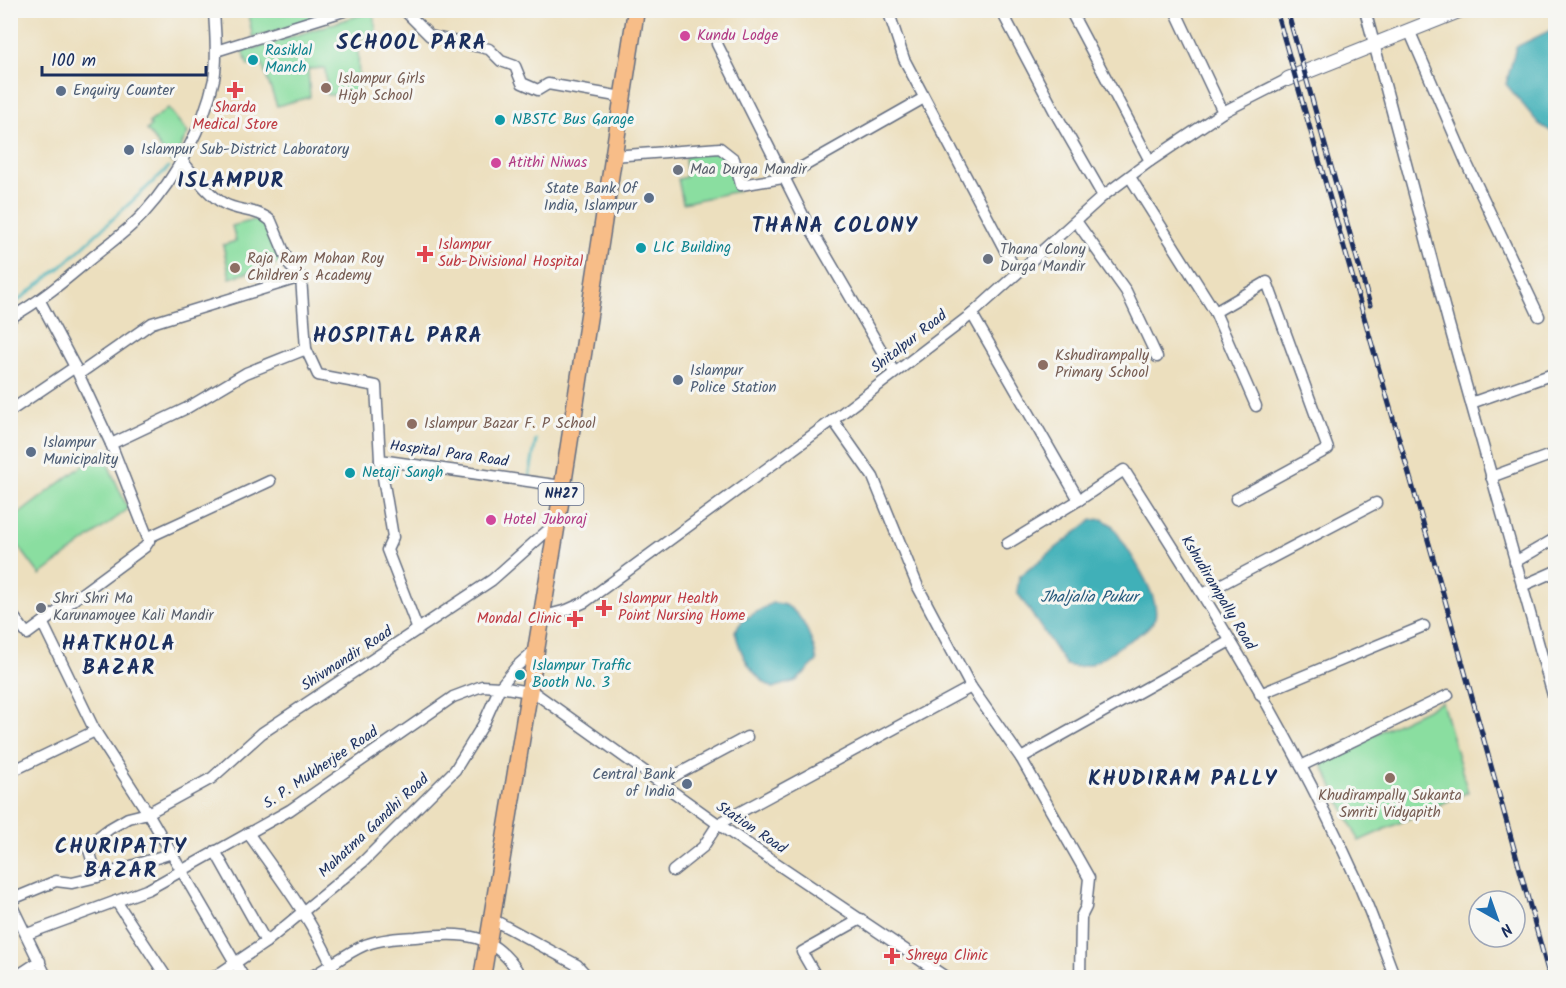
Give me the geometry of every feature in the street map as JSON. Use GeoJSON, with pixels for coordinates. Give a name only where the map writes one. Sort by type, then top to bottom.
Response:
{"type":"FeatureCollection","features":[{"type":"Feature","properties":{"kind":"main road","name":"NH27"},"geometry":{"type":"LineString","coordinates":[[482,978],[535,696],[536,650],[636,10]]}},
{"type":"Feature","properties":{"kind":"street"},"geometry":{"type":"LineString","coordinates":[[10,318],[40,301],[145,212],[181,160],[204,112],[214,78],[216,51],[214,10]]}},
{"type":"Feature","properties":{"kind":"street"},"geometry":{"type":"LineString","coordinates":[[216,51],[347,10]]}},
{"type":"Feature","properties":{"kind":"street"},"geometry":{"type":"LineString","coordinates":[[404,10],[430,36],[489,49],[501,61],[515,66],[522,83],[538,90],[548,84],[622,97]]}},
{"type":"Feature","properties":{"kind":"street"},"geometry":{"type":"LineString","coordinates":[[888,10],[904,59],[1017,273]]}},
{"type":"Feature","properties":{"kind":"street"},"geometry":{"type":"LineString","coordinates":[[1001,10],[1057,116],[1103,196]]}},
{"type":"Feature","properties":{"kind":"street"},"geometry":{"type":"LineString","coordinates":[[1070,10],[1150,160]]}},
{"type":"Feature","properties":{"kind":"street"},"geometry":{"type":"LineString","coordinates":[[1175,10],[1223,112]]}},
{"type":"Feature","properties":{"kind":"street"},"geometry":{"type":"LineString","coordinates":[[1365,10],[1491,477],[1556,706]]}},
{"type":"Feature","properties":{"kind":"street"},"geometry":{"type":"LineString","coordinates":[[1288,79],[1461,10]]}},
{"type":"Feature","properties":{"kind":"street"},"geometry":{"type":"LineString","coordinates":[[1409,30],[1466,162],[1539,316]]}},
{"type":"Feature","properties":{"kind":"street"},"geometry":{"type":"LineString","coordinates":[[717,44],[783,178],[894,372]]}},
{"type":"Feature","properties":{"kind":"street","name":"Shitalpur Road"},"geometry":{"type":"LineString","coordinates":[[541,617],[585,602],[834,420],[972,314],[1103,196],[1150,160],[1223,112],[1288,79]]}},
{"type":"Feature","properties":{"kind":"street"},"geometry":{"type":"LineString","coordinates":[[613,156],[720,148],[735,159],[741,185],[783,178],[924,98]]}},
{"type":"Feature","properties":{"kind":"street"},"geometry":{"type":"LineString","coordinates":[[181,160],[218,200],[232,207],[266,216],[271,221],[290,267],[301,277]]}},
{"type":"Feature","properties":{"kind":"street"},"geometry":{"type":"LineString","coordinates":[[1130,177],[1215,312],[1256,406]]}},
{"type":"Feature","properties":{"kind":"street"},"geometry":{"type":"LineString","coordinates":[[1076,220],[1126,291],[1157,357]]}},
{"type":"Feature","properties":{"kind":"street"},"geometry":{"type":"LineString","coordinates":[[10,411],[152,323],[301,277]]}},
{"type":"Feature","properties":{"kind":"street","name":"Hospital Para Road"},"geometry":{"type":"LineString","coordinates":[[301,277],[306,349],[318,375],[376,386],[380,460],[562,486]]}},
{"type":"Feature","properties":{"kind":"street"},"geometry":{"type":"LineString","coordinates":[[1215,312],[1267,282],[1328,449],[1236,499]]}},
{"type":"Feature","properties":{"kind":"street"},"geometry":{"type":"LineString","coordinates":[[40,301],[77,371],[111,444],[149,537]]}},
{"type":"Feature","properties":{"kind":"street"},"geometry":{"type":"LineString","coordinates":[[972,314],[1079,500],[1007,544]]}},
{"type":"Feature","properties":{"kind":"street"},"geometry":{"type":"LineString","coordinates":[[111,444],[187,408],[246,373],[306,349]]}},
{"type":"Feature","properties":{"kind":"street"},"geometry":{"type":"LineString","coordinates":[[1471,404],[1556,373]]}},
{"type":"Feature","properties":{"kind":"street"},"geometry":{"type":"LineString","coordinates":[[834,420],[873,477],[918,587],[971,687],[1021,758],[1089,878],[1086,907],[1081,917],[1080,978]]}},
{"type":"Feature","properties":{"kind":"street"},"geometry":{"type":"LineString","coordinates":[[1491,477],[1556,453]]}},
{"type":"Feature","properties":{"kind":"street"},"geometry":{"type":"LineString","coordinates":[[380,460],[393,537],[387,550],[418,630]]}},
{"type":"Feature","properties":{"kind":"street","name":"Kshudirampally Road"},"geometry":{"type":"LineString","coordinates":[[1079,500],[1124,470],[1203,594],[1301,766],[1356,877],[1395,978]]}},
{"type":"Feature","properties":{"kind":"street"},"geometry":{"type":"LineString","coordinates":[[10,612],[27,634],[44,624],[145,547],[149,537],[270,481]]}},
{"type":"Feature","properties":{"kind":"street"},"geometry":{"type":"LineString","coordinates":[[1203,594],[1376,503]]}},
{"type":"Feature","properties":{"kind":"street","name":"Shivmandir Road"},"geometry":{"type":"LineString","coordinates":[[97,877],[90,850],[92,842],[128,818],[148,813],[212,778],[262,734],[492,580],[557,523]]}},
{"type":"Feature","properties":{"kind":"street"},"geometry":{"type":"LineString","coordinates":[[1515,562],[1556,538]]}},
{"type":"Feature","properties":{"kind":"street"},"geometry":{"type":"LineString","coordinates":[[1522,586],[1556,571]]}},
{"type":"Feature","properties":{"kind":"street"},"geometry":{"type":"LineString","coordinates":[[44,624],[95,731],[148,813],[244,978]]}},
{"type":"Feature","properties":{"kind":"street"},"geometry":{"type":"LineString","coordinates":[[1260,694],[1424,626]]}},
{"type":"Feature","properties":{"kind":"street"},"geometry":{"type":"LineString","coordinates":[[1021,758],[1230,641]]}},
{"type":"Feature","properties":{"kind":"street","name":"Mahatma Gandhi Road"},"geometry":{"type":"LineString","coordinates":[[213,978],[266,942],[363,862],[455,770],[483,725],[500,687],[517,666],[536,650]]}},
{"type":"Feature","properties":{"kind":"street","name":"S. P. Mukherjee Road"},"geometry":{"type":"LineString","coordinates":[[27,934],[149,889],[181,869],[290,810],[453,697],[482,686],[500,687]]}},
{"type":"Feature","properties":{"kind":"street"},"geometry":{"type":"LineString","coordinates":[[500,687],[535,696]]}},
{"type":"Feature","properties":{"kind":"street"},"geometry":{"type":"LineString","coordinates":[[673,872],[703,847],[718,824],[971,687]]}},
{"type":"Feature","properties":{"kind":"street"},"geometry":{"type":"LineString","coordinates":[[1301,766],[1449,695]]}},
{"type":"Feature","properties":{"kind":"street","name":"Station Road"},"geometry":{"type":"LineString","coordinates":[[535,696],[663,782],[718,824],[947,978]]}},
{"type":"Feature","properties":{"kind":"street"},"geometry":{"type":"LineString","coordinates":[[10,772],[95,731]]}},
{"type":"Feature","properties":{"kind":"street"},"geometry":{"type":"LineString","coordinates":[[663,782],[747,737]]}},
{"type":"Feature","properties":{"kind":"street"},"geometry":{"type":"LineString","coordinates":[[248,833],[318,934],[332,966]]}},
{"type":"Feature","properties":{"kind":"street"},"geometry":{"type":"LineString","coordinates":[[215,851],[266,942]]}},
{"type":"Feature","properties":{"kind":"street"},"geometry":{"type":"LineString","coordinates":[[47,978],[10,901],[56,881],[72,883],[97,877],[172,853]]}},
{"type":"Feature","properties":{"kind":"street"},"geometry":{"type":"LineString","coordinates":[[116,901],[167,978]]}},
{"type":"Feature","properties":{"kind":"street"},"geometry":{"type":"LineString","coordinates":[[492,920],[577,965],[589,978]]}},
{"type":"Feature","properties":{"kind":"street"},"geometry":{"type":"LineString","coordinates":[[817,978],[802,952],[861,920]]}},
{"type":"Feature","properties":{"kind":"street"},"geometry":{"type":"LineString","coordinates":[[309,978],[364,946],[387,939],[457,933],[488,942],[504,953],[522,978]]}},
{"type":"Feature","properties":{"kind":"street"},"geometry":{"type":"LineString","coordinates":[[14,978],[40,961]]}},
{"type":"Feature","properties":{"kind":"green space"},"geometry":{"type":"Polygon","coordinates":[[[247,10],[340,11],[253,38],[247,10]]]}},
{"type":"Feature","properties":{"kind":"green space"},"geometry":{"type":"Polygon","coordinates":[[[373,11],[377,37],[358,38],[359,95],[327,95],[325,68],[308,69],[310,97],[277,106],[261,62],[248,66],[241,46],[250,43],[253,49],[373,11]]]}},
{"type":"Feature","properties":{"kind":"green space"},"geometry":{"type":"Polygon","coordinates":[[[168,108],[188,133],[172,163],[147,130],[151,126],[149,123],[168,108]]]}},
{"type":"Feature","properties":{"kind":"green space"},"geometry":{"type":"Polygon","coordinates":[[[720,151],[731,163],[738,191],[683,203],[678,179],[686,177],[685,153],[720,151]]]}},
{"type":"Feature","properties":{"kind":"green space"},"geometry":{"type":"Polygon","coordinates":[[[257,219],[268,225],[283,262],[230,278],[223,245],[236,241],[232,226],[257,219]]]}},
{"type":"Feature","properties":{"kind":"green space"},"geometry":{"type":"Polygon","coordinates":[[[102,451],[128,509],[40,575],[11,536],[11,520],[102,451]]]}},
{"type":"Feature","properties":{"kind":"green space","name":"Khudirampally Sukanta Smriti Vidyapith"},"geometry":{"type":"Polygon","coordinates":[[[1442,702],[1468,792],[1359,841],[1320,760],[1442,702]]]}},
{"type":"Feature","properties":{"kind":"water"},"geometry":{"type":"Polygon","coordinates":[[[1556,28],[1555,134],[1539,124],[1506,84],[1516,47],[1556,28]]]}},
{"type":"Feature","properties":{"kind":"water","name":"Jhaljalia Pukur"},"geometry":{"type":"Polygon","coordinates":[[[1102,519],[1112,525],[1142,573],[1154,601],[1156,613],[1153,622],[1146,630],[1098,660],[1080,667],[1066,665],[1017,592],[1019,577],[1092,520],[1102,519]]]}},
{"type":"Feature","properties":{"kind":"water"},"geometry":{"type":"Polygon","coordinates":[[[772,603],[787,606],[798,616],[811,638],[817,661],[796,681],[773,688],[759,678],[748,664],[735,631],[743,620],[772,603]]]}},
{"type":"Feature","properties":{"kind":"waterway"},"geometry":{"type":"LineString","coordinates":[[10,307],[62,266],[169,167]]}},
{"type":"Feature","properties":{"kind":"waterway"},"geometry":{"type":"LineString","coordinates":[[529,478],[536,440]]}},
{"type":"Feature","properties":{"kind":"railway"},"geometry":{"type":"LineString","coordinates":[[1276,10],[1438,575],[1550,978]]}},
{"type":"Feature","properties":{"kind":"railway"},"geometry":{"type":"LineString","coordinates":[[1287,10],[1370,305]]}},
{"type":"Feature","properties":{"kind":"place","name":"Kundu Lodge"},"geometry":{"type":"Point","coordinates":[685,36]}},
{"type":"Feature","properties":{"kind":"place","name":"Rasiklal Manch"},"geometry":{"type":"Point","coordinates":[253,60]}},
{"type":"Feature","properties":{"kind":"place","name":"Islampur Girls High School"},"geometry":{"type":"Point","coordinates":[326,88]}},
{"type":"Feature","properties":{"kind":"place","name":"Sharda Medical Store"},"geometry":{"type":"Point","coordinates":[235,90]}},
{"type":"Feature","properties":{"kind":"place","name":"Enquiry Counter"},"geometry":{"type":"Point","coordinates":[61,91]}},
{"type":"Feature","properties":{"kind":"place","name":"NBSTC Bus Garage"},"geometry":{"type":"Point","coordinates":[500,120]}},
{"type":"Feature","properties":{"kind":"place","name":"Islampur Sub-District Laboratory"},"geometry":{"type":"Point","coordinates":[129,150]}},
{"type":"Feature","properties":{"kind":"place","name":"Atithi Niwas"},"geometry":{"type":"Point","coordinates":[496,163]}},
{"type":"Feature","properties":{"kind":"place","name":"Maa Durga Mandir"},"geometry":{"type":"Point","coordinates":[678,170]}},
{"type":"Feature","properties":{"kind":"place","name":"State Bank Of India, Islampur"},"geometry":{"type":"Point","coordinates":[649,198]}},
{"type":"Feature","properties":{"kind":"place","name":"LIC Building"},"geometry":{"type":"Point","coordinates":[641,248]}},
{"type":"Feature","properties":{"kind":"place","name":"Islampur Sub-Divisional Hospital"},"geometry":{"type":"Point","coordinates":[425,254]}},
{"type":"Feature","properties":{"kind":"place","name":"Thana Colony Durga Mandir"},"geometry":{"type":"Point","coordinates":[988,259]}},
{"type":"Feature","properties":{"kind":"place","name":"Raja Ram Mohan Roy Children’s Academy"},"geometry":{"type":"Point","coordinates":[235,268]}},
{"type":"Feature","properties":{"kind":"place","name":"Kshudirampally Primary School"},"geometry":{"type":"Point","coordinates":[1043,365]}},
{"type":"Feature","properties":{"kind":"place","name":"Islampur Police Station"},"geometry":{"type":"Point","coordinates":[678,380]}},
{"type":"Feature","properties":{"kind":"place","name":"Islampur Bazar F. P School"},"geometry":{"type":"Point","coordinates":[412,424]}},
{"type":"Feature","properties":{"kind":"place","name":"Islampur Municipality"},"geometry":{"type":"Point","coordinates":[31,452]}},
{"type":"Feature","properties":{"kind":"place","name":"Netaji Sangh"},"geometry":{"type":"Point","coordinates":[350,473]}},
{"type":"Feature","properties":{"kind":"place","name":"Hotel Juboraj"},"geometry":{"type":"Point","coordinates":[491,520]}},
{"type":"Feature","properties":{"kind":"place","name":"Shri Shri Ma Karunamoyee Kali Mandir"},"geometry":{"type":"Point","coordinates":[41,608]}},
{"type":"Feature","properties":{"kind":"place","name":"Islampur Health Point Nursing Home"},"geometry":{"type":"Point","coordinates":[604,608]}},
{"type":"Feature","properties":{"kind":"place","name":"Mondal Clinic"},"geometry":{"type":"Point","coordinates":[575,619]}},
{"type":"Feature","properties":{"kind":"place","name":"Islampur Traffic Booth No. 3"},"geometry":{"type":"Point","coordinates":[520,675]}},
{"type":"Feature","properties":{"kind":"place","name":"Khudirampally Sukanta Smriti Vidyapith"},"geometry":{"type":"Point","coordinates":[1390,778]}},
{"type":"Feature","properties":{"kind":"place","name":"Central Bank of India"},"geometry":{"type":"Point","coordinates":[687,784]}},
{"type":"Feature","properties":{"kind":"place","name":"Shreya Clinic"},"geometry":{"type":"Point","coordinates":[892,956]}},
{"type":"Feature","properties":{"kind":"district","name":"SCHOOL PARA"},"geometry":{"type":"Point","coordinates":[412,43]}},
{"type":"Feature","properties":{"kind":"district","name":"ISLAMPUR"},"geometry":{"type":"Point","coordinates":[231,181]}},
{"type":"Feature","properties":{"kind":"district","name":"THANA COLONY"},"geometry":{"type":"Point","coordinates":[835,226]}},
{"type":"Feature","properties":{"kind":"district","name":"HOSPITAL PARA"},"geometry":{"type":"Point","coordinates":[398,336]}},
{"type":"Feature","properties":{"kind":"district","name":"HATKHOLA BAZAR"},"geometry":{"type":"Point","coordinates":[119,656]}},
{"type":"Feature","properties":{"kind":"district","name":"KHUDIRAM PALLY"},"geometry":{"type":"Point","coordinates":[1183,779]}},
{"type":"Feature","properties":{"kind":"district","name":"CHURIPATTY BAZAR"},"geometry":{"type":"Point","coordinates":[121,859]}}]}
